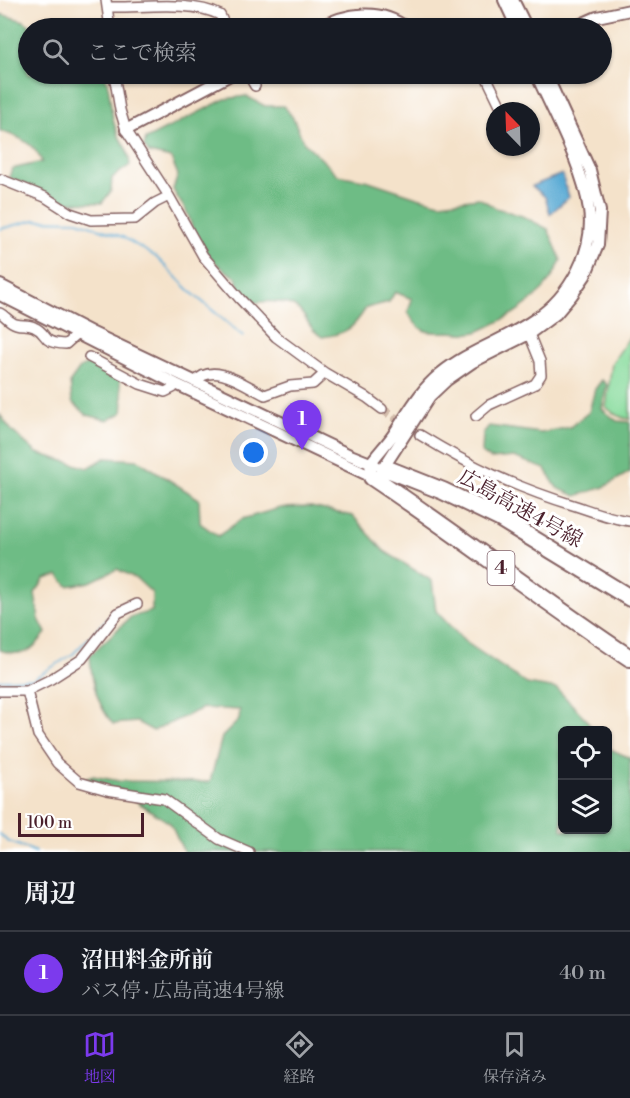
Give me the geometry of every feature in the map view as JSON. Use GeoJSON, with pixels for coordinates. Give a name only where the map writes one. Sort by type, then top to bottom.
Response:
{"type":"FeatureCollection","features":[{"type":"Feature","properties":{"kind":"highway","name":"広島高速4号線"},"geometry":{"type":"LineString","coordinates":[[375,470],[443,491],[498,518],[630,598]]}},
{"type":"Feature","properties":{"kind":"highway","name":"4"},"geometry":{"type":"LineString","coordinates":[[375,470],[424,512],[561,612],[630,658]]}},
{"type":"Feature","properties":{"kind":"street"},"geometry":{"type":"LineString","coordinates":[[504,0],[512,18]]}},
{"type":"Feature","properties":{"kind":"street"},"geometry":{"type":"LineString","coordinates":[[513,0],[522,18]]}},
{"type":"Feature","properties":{"kind":"street"},"geometry":{"type":"LineString","coordinates":[[109,18],[107,3],[201,7],[220,15],[221,18]]}},
{"type":"Feature","properties":{"kind":"street"},"geometry":{"type":"LineString","coordinates":[[595,18],[630,10]]}},
{"type":"Feature","properties":{"kind":"street"},"geometry":{"type":"LineString","coordinates":[[343,18],[368,14],[390,18]]}},
{"type":"Feature","properties":{"kind":"street"},"geometry":{"type":"LineString","coordinates":[[116,84],[126,130],[169,196],[204,256],[276,337],[325,373],[382,409]]}},
{"type":"Feature","properties":{"kind":"street"},"geometry":{"type":"LineString","coordinates":[[126,130],[213,84]]}},
{"type":"Feature","properties":{"kind":"street"},"geometry":{"type":"LineString","coordinates":[[490,84],[499,102]]}},
{"type":"Feature","properties":{"kind":"street"},"geometry":{"type":"LineString","coordinates":[[375,470],[393,434],[423,390],[435,378],[468,354],[535,319],[566,290],[576,273],[587,243],[590,211],[580,174],[540,84]]}},
{"type":"Feature","properties":{"kind":"street"},"geometry":{"type":"LineString","coordinates":[[375,470],[430,396],[447,380],[473,362],[529,334],[556,314],[585,276],[598,245],[600,211],[590,170],[551,84]]}},
{"type":"Feature","properties":{"kind":"street"},"geometry":{"type":"LineString","coordinates":[[0,178],[45,197],[70,213],[91,220],[135,219],[155,203],[169,196]]}},
{"type":"Feature","properties":{"kind":"street"},"geometry":{"type":"LineString","coordinates":[[0,285],[91,332],[375,470]]}},
{"type":"Feature","properties":{"kind":"street"},"geometry":{"type":"LineString","coordinates":[[0,295],[177,384],[375,470]]}},
{"type":"Feature","properties":{"kind":"street"},"geometry":{"type":"LineString","coordinates":[[0,313],[18,325],[37,328],[47,341],[54,344],[66,344],[76,335]]}},
{"type":"Feature","properties":{"kind":"street"},"geometry":{"type":"LineString","coordinates":[[476,416],[489,405],[535,384],[541,375],[540,361],[529,334]]}},
{"type":"Feature","properties":{"kind":"street"},"geometry":{"type":"LineString","coordinates":[[89,357],[140,384],[165,392],[177,384]]}},
{"type":"Feature","properties":{"kind":"street"},"geometry":{"type":"LineString","coordinates":[[195,382],[200,376],[210,372],[223,374],[265,395],[290,386],[313,384],[325,373]]}},
{"type":"Feature","properties":{"kind":"street"},"geometry":{"type":"LineString","coordinates":[[420,435],[488,474],[533,493],[630,521]]}},
{"type":"Feature","properties":{"kind":"street"},"geometry":{"type":"LineString","coordinates":[[0,691],[27,691],[51,680],[82,659],[118,613],[137,604]]}},
{"type":"Feature","properties":{"kind":"street"},"geometry":{"type":"LineString","coordinates":[[27,691],[38,735],[57,763],[79,782],[107,790],[164,799],[219,839],[249,852]]}},
{"type":"Feature","properties":{"kind":"green space"},"geometry":{"type":"Polygon","coordinates":[[[0,14],[18,19],[18,84],[107,84],[114,123],[128,153],[130,165],[112,178],[111,191],[102,203],[67,202],[9,177],[12,169],[42,162],[35,150],[26,142],[0,131],[0,14]]]}},
{"type":"Feature","properties":{"kind":"green space"},"geometry":{"type":"Polygon","coordinates":[[[246,96],[265,106],[284,106],[293,118],[303,141],[338,175],[369,181],[440,203],[479,198],[496,208],[522,216],[548,229],[561,260],[555,272],[531,301],[500,321],[473,333],[429,332],[420,328],[408,312],[412,299],[395,292],[389,302],[366,308],[353,326],[343,332],[322,337],[313,330],[299,310],[287,303],[251,303],[240,293],[236,277],[215,262],[200,243],[188,214],[173,189],[178,175],[171,158],[149,153],[144,146],[146,139],[225,99],[246,96]]]}},
{"type":"Feature","properties":{"kind":"green space"},"geometry":{"type":"Polygon","coordinates":[[[630,336],[630,419],[617,415],[606,407],[612,363],[630,336]]]}},
{"type":"Feature","properties":{"kind":"green space"},"geometry":{"type":"Polygon","coordinates":[[[92,362],[120,376],[122,413],[107,420],[87,415],[72,402],[70,382],[80,368],[92,362]]]}},
{"type":"Feature","properties":{"kind":"green space"},"geometry":{"type":"Polygon","coordinates":[[[602,380],[607,385],[602,409],[617,421],[630,422],[630,472],[604,487],[576,496],[557,488],[545,469],[514,457],[491,459],[482,453],[483,433],[489,426],[541,433],[570,427],[589,412],[595,389],[602,380]]]}},
{"type":"Feature","properties":{"kind":"green space"},"geometry":{"type":"Polygon","coordinates":[[[0,415],[12,431],[37,453],[88,468],[105,458],[138,460],[199,499],[200,523],[218,536],[242,519],[280,508],[311,507],[353,516],[384,551],[432,581],[436,611],[464,641],[527,684],[557,689],[590,726],[558,726],[558,834],[612,834],[612,750],[630,758],[630,852],[184,852],[170,823],[137,802],[132,794],[83,780],[93,776],[119,781],[210,782],[222,737],[239,720],[240,710],[203,708],[153,731],[137,722],[113,724],[107,717],[96,691],[90,655],[131,617],[152,611],[152,593],[137,579],[117,569],[90,582],[68,586],[58,575],[45,579],[35,593],[39,619],[46,633],[27,652],[16,653],[0,650],[0,415]]]}},
{"type":"Feature","properties":{"kind":"water"},"geometry":{"type":"Polygon","coordinates":[[[562,174],[569,197],[550,214],[545,197],[532,186],[562,174]]]}},
{"type":"Feature","properties":{"kind":"waterway"},"geometry":{"type":"LineString","coordinates":[[0,229],[35,220],[78,221],[123,237],[156,257],[192,293],[243,336]]}},
{"type":"Feature","properties":{"kind":"waterway"},"geometry":{"type":"LineString","coordinates":[[0,680],[33,679],[73,654],[114,612]]}},
{"type":"Feature","properties":{"kind":"waterway"},"geometry":{"type":"LineString","coordinates":[[0,834],[7,841],[36,852]]}},
{"type":"Feature","properties":{"kind":"tunnel"},"geometry":{"type":"LineString","coordinates":[[382,409],[420,435]]}},
{"type":"Feature","properties":{"kind":"place","name":"沼田料金所前"},"geometry":{"type":"Point","coordinates":[302,450]}}]}
